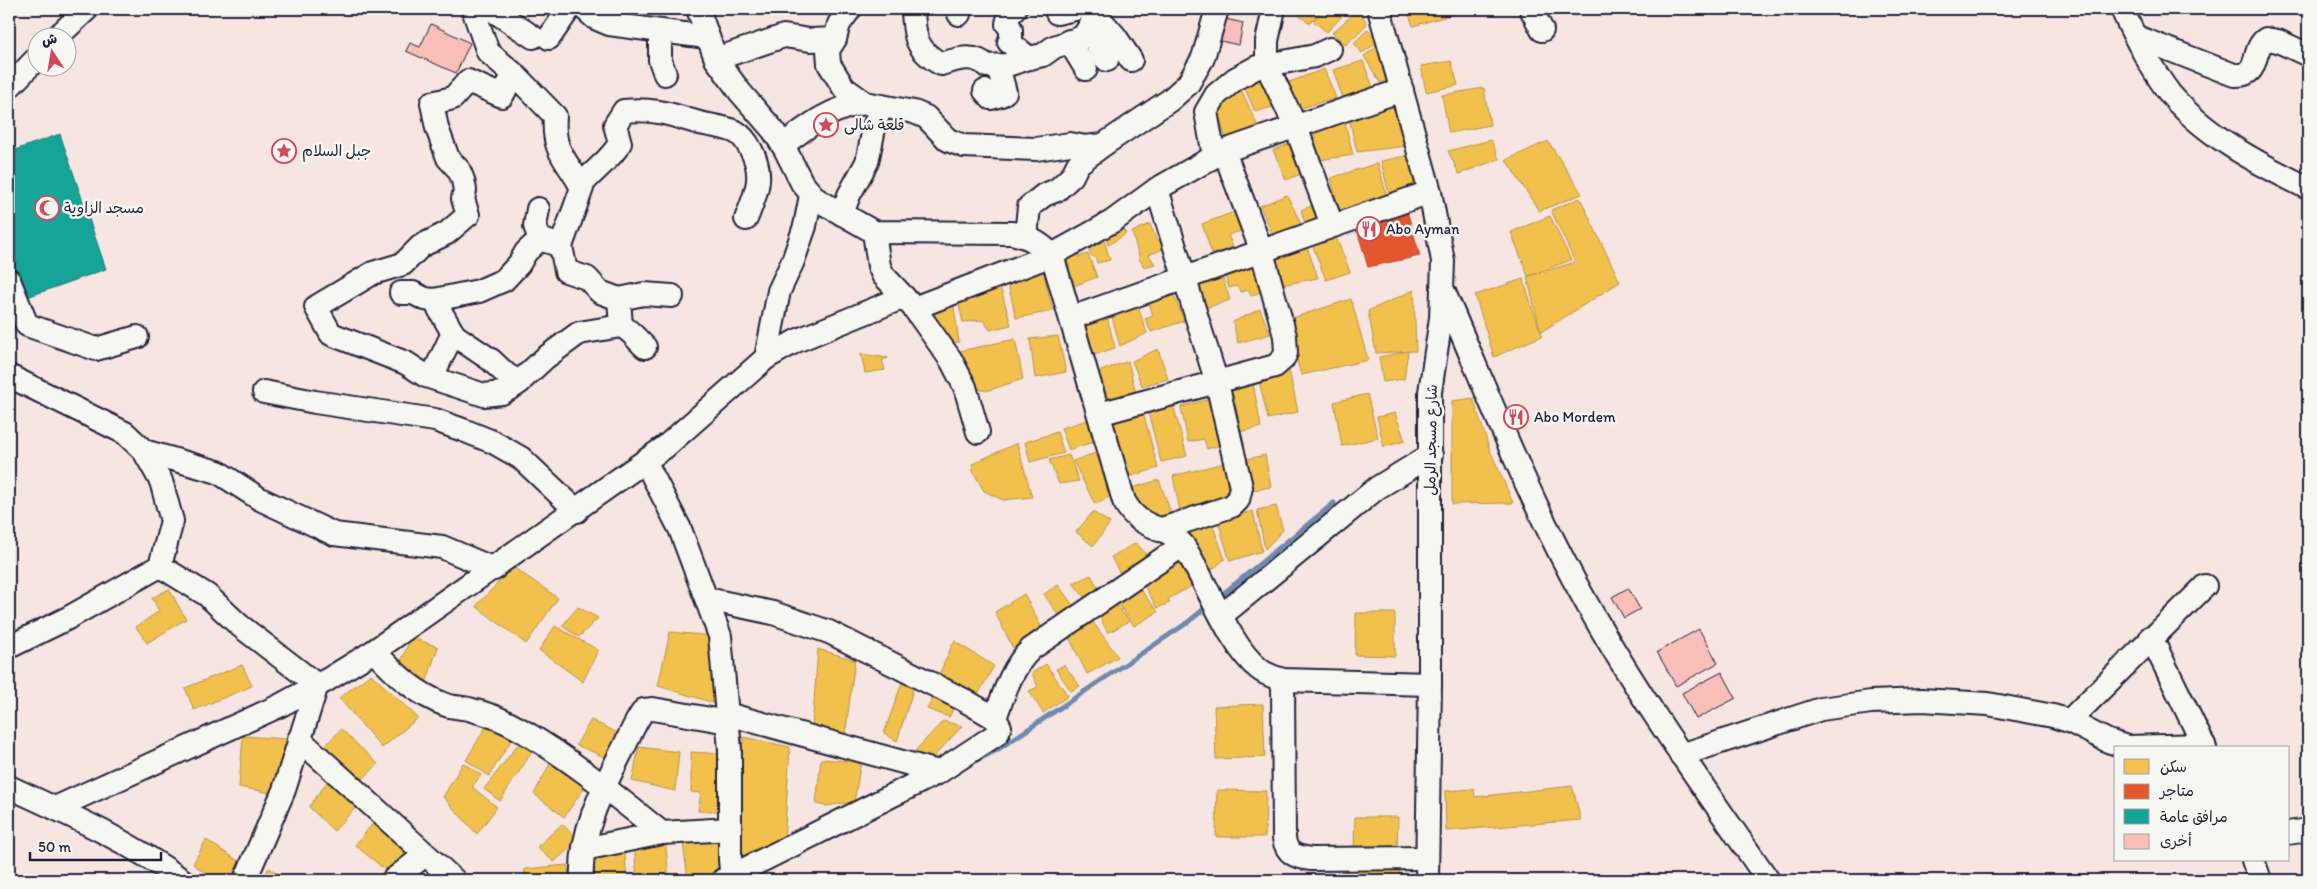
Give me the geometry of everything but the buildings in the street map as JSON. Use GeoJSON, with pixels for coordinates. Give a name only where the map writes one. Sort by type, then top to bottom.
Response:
{"type":"FeatureCollection","features":[{"type":"Feature","properties":{"kind":"street"},"geometry":{"type":"LineString","coordinates":[[67,28],[88,9]]}},
{"type":"Feature","properties":{"kind":"street"},"geometry":{"type":"LineString","coordinates":[[477,9],[475,15],[488,52],[514,74],[555,116],[554,128],[557,149],[581,186]]}},
{"type":"Feature","properties":{"kind":"street"},"geometry":{"type":"LineString","coordinates":[[491,9],[541,38],[569,9]]}},
{"type":"Feature","properties":{"kind":"street"},"geometry":{"type":"LineString","coordinates":[[585,9],[595,18],[609,24],[706,37]]}},
{"type":"Feature","properties":{"kind":"street"},"geometry":{"type":"LineString","coordinates":[[698,9],[706,37],[716,59],[740,92],[773,130],[780,152],[811,195],[874,232],[1012,233],[1026,236],[1041,244],[1052,255],[1124,501],[1129,511],[1148,526],[1173,535],[1183,545],[1236,640],[1257,668],[1267,675],[1283,680],[1430,684]]}},
{"type":"Feature","properties":{"kind":"street"},"geometry":{"type":"LineString","coordinates":[[850,9],[838,24],[835,39],[828,50],[829,64],[844,88],[873,105]]}},
{"type":"Feature","properties":{"kind":"street"},"geometry":{"type":"LineString","coordinates":[[913,9],[917,38],[925,55],[942,64],[971,58],[981,60],[987,66],[998,66],[1043,55],[1054,47],[1083,37],[1071,13]]}},
{"type":"Feature","properties":{"kind":"street"},"geometry":{"type":"LineString","coordinates":[[1015,9],[1009,15],[1007,24],[1011,29],[1010,39],[1029,58]]}},
{"type":"Feature","properties":{"kind":"street"},"geometry":{"type":"LineString","coordinates":[[1026,236],[1028,207],[1044,194],[1057,190],[1072,176],[1078,164],[1170,100],[1188,84],[1203,58],[1216,9]]}},
{"type":"Feature","properties":{"kind":"street"},"geometry":{"type":"LineString","coordinates":[[1274,9],[1267,41],[1267,66],[1296,127],[1332,225]]}},
{"type":"Feature","properties":{"kind":"street","name":"شارع مسجد الرمل"},"geometry":{"type":"LineString","coordinates":[[1379,9],[1430,192],[1444,261],[1443,289],[1430,392],[1430,684],[1426,880]]}},
{"type":"Feature","properties":{"kind":"street"},"geometry":{"type":"LineString","coordinates":[[1531,9],[1542,30]]}},
{"type":"Feature","properties":{"kind":"street"},"geometry":{"type":"LineString","coordinates":[[2122,9],[2170,93],[2202,125],[2285,178],[2308,188]]}},
{"type":"Feature","properties":{"kind":"street"},"geometry":{"type":"LineString","coordinates":[[1071,13],[1106,60]]}},
{"type":"Feature","properties":{"kind":"street"},"geometry":{"type":"LineString","coordinates":[[1071,13],[1115,36],[1131,60]]}},
{"type":"Feature","properties":{"kind":"street"},"geometry":{"type":"LineString","coordinates":[[660,30],[659,54],[665,74]]}},
{"type":"Feature","properties":{"kind":"street"},"geometry":{"type":"LineString","coordinates":[[716,59],[784,36],[810,40],[835,39]]}},
{"type":"Feature","properties":{"kind":"street"},"geometry":{"type":"LineString","coordinates":[[2137,37],[2234,75],[2242,76],[2253,68],[2261,43],[2266,39],[2278,41],[2308,55]]}},
{"type":"Feature","properties":{"kind":"street"},"geometry":{"type":"LineString","coordinates":[[1069,41],[1086,68]]}},
{"type":"Feature","properties":{"kind":"street"},"geometry":{"type":"LineString","coordinates":[[1099,414],[1274,366],[1283,359],[1286,353],[1285,336],[1262,252],[1219,153],[1206,112],[1216,95],[1235,79],[1257,67],[1315,56],[1330,49]]}},
{"type":"Feature","properties":{"kind":"street"},"geometry":{"type":"LineString","coordinates":[[985,91],[992,98],[1005,92],[998,66]]}},
{"type":"Feature","properties":{"kind":"street"},"geometry":{"type":"LineString","coordinates":[[9,87],[28,67]]}},
{"type":"Feature","properties":{"kind":"street"},"geometry":{"type":"LineString","coordinates":[[514,74],[502,96],[468,81],[453,98],[432,103],[437,128],[443,140],[448,158],[459,170],[463,180],[465,190],[463,199],[468,215],[448,233],[421,246],[403,264],[373,273],[316,307],[331,334],[406,363],[432,377],[484,394],[502,393],[520,382],[545,358],[579,333],[621,326],[632,331],[638,341],[645,347]]}},
{"type":"Feature","properties":{"kind":"street"},"geometry":{"type":"LineString","coordinates":[[1192,76],[1216,95]]}},
{"type":"Feature","properties":{"kind":"street"},"geometry":{"type":"LineString","coordinates":[[55,808],[278,706],[316,686],[374,651],[577,511],[665,447],[766,358],[796,340],[1052,255],[1113,221],[1157,189],[1219,153],[1402,90]]}},
{"type":"Feature","properties":{"kind":"street"},"geometry":{"type":"LineString","coordinates":[[780,152],[829,113],[850,104],[873,105],[926,116],[948,140],[964,146],[1036,149],[1070,144],[1085,147],[1103,145]]}},
{"type":"Feature","properties":{"kind":"street"},"geometry":{"type":"LineString","coordinates":[[842,214],[849,195],[867,162],[874,124],[873,105]]}},
{"type":"Feature","properties":{"kind":"street"},"geometry":{"type":"LineString","coordinates":[[400,294],[413,293],[425,299],[434,300],[479,291],[504,280],[519,264],[526,252],[550,243],[572,221],[581,186],[589,175],[614,153],[620,143],[615,124],[624,111],[664,112],[726,128],[739,134],[749,146],[760,171],[754,199],[746,219]]}},
{"type":"Feature","properties":{"kind":"street"},"geometry":{"type":"LineString","coordinates":[[1157,189],[1217,383],[1240,487],[1238,500],[1232,506],[1159,530]]}},
{"type":"Feature","properties":{"kind":"street"},"geometry":{"type":"LineString","coordinates":[[1071,318],[1430,192]]}},
{"type":"Feature","properties":{"kind":"street"},"geometry":{"type":"LineString","coordinates":[[766,358],[779,290],[793,261],[805,226],[811,195]]}},
{"type":"Feature","properties":{"kind":"street"},"geometry":{"type":"LineString","coordinates":[[538,209],[535,226],[550,243],[566,271],[587,278],[600,292],[619,299],[644,294],[672,296]]}},
{"type":"Feature","properties":{"kind":"street"},"geometry":{"type":"LineString","coordinates":[[874,232],[881,271],[909,303],[954,367],[965,387],[978,432]]}},
{"type":"Feature","properties":{"kind":"street"},"geometry":{"type":"LineString","coordinates":[[9,280],[27,324],[96,349],[137,337]]}},
{"type":"Feature","properties":{"kind":"street"},"geometry":{"type":"LineString","coordinates":[[1443,289],[1530,491],[1577,584],[1646,701],[1768,880]]}},
{"type":"Feature","properties":{"kind":"street"},"geometry":{"type":"LineString","coordinates":[[619,299],[621,326]]}},
{"type":"Feature","properties":{"kind":"street"},"geometry":{"type":"LineString","coordinates":[[434,300],[453,334],[491,360],[507,375],[520,382]]}},
{"type":"Feature","properties":{"kind":"street"},"geometry":{"type":"LineString","coordinates":[[432,377],[453,334]]}},
{"type":"Feature","properties":{"kind":"street"},"geometry":{"type":"LineString","coordinates":[[9,376],[125,433],[144,451],[161,481],[172,521],[160,566],[68,618],[9,647]]}},
{"type":"Feature","properties":{"kind":"street"},"geometry":{"type":"LineString","coordinates":[[264,392],[315,402],[435,420],[463,430],[493,442],[521,458],[577,511]]}},
{"type":"Feature","properties":{"kind":"street"},"geometry":{"type":"LineString","coordinates":[[144,451],[218,472],[260,498],[334,534],[442,547],[494,569]]}},
{"type":"Feature","properties":{"kind":"street"},"geometry":{"type":"LineString","coordinates":[[1222,615],[1378,488],[1431,455]]}},
{"type":"Feature","properties":{"kind":"street"},"geometry":{"type":"LineString","coordinates":[[645,461],[680,529],[720,636],[730,750],[729,879],[939,772],[997,734],[1000,727],[995,718],[964,700],[830,632],[774,613],[707,600]]}},
{"type":"Feature","properties":{"kind":"street"},"geometry":{"type":"LineString","coordinates":[[995,718],[1014,670],[1021,658],[1031,649],[1183,545]]}},
{"type":"Feature","properties":{"kind":"street"},"geometry":{"type":"LineString","coordinates":[[160,566],[207,595],[239,625],[316,686]]}},
{"type":"Feature","properties":{"kind":"street"},"geometry":{"type":"LineString","coordinates":[[2069,721],[2151,637],[2205,586]]}},
{"type":"Feature","properties":{"kind":"street"},"geometry":{"type":"LineString","coordinates":[[2151,637],[2205,746]]}},
{"type":"Feature","properties":{"kind":"street"},"geometry":{"type":"LineString","coordinates":[[374,651],[411,687],[448,706],[470,709],[493,716],[521,730],[604,786],[662,833]]}},
{"type":"Feature","properties":{"kind":"street"},"geometry":{"type":"LineString","coordinates":[[1283,680],[1284,838],[1289,852],[1294,856],[1311,859],[1427,858]]}},
{"type":"Feature","properties":{"kind":"street"},"geometry":{"type":"LineString","coordinates":[[244,880],[284,790],[316,686]]}},
{"type":"Feature","properties":{"kind":"street"},"geometry":{"type":"LineString","coordinates":[[1681,755],[1821,709],[1871,702],[1922,700],[1988,704],[2054,716],[2069,721],[2108,742],[2123,746]]}},
{"type":"Feature","properties":{"kind":"street"},"geometry":{"type":"LineString","coordinates":[[582,880],[584,849],[588,831],[604,786],[644,710],[653,709],[727,718],[939,772]]}},
{"type":"Feature","properties":{"kind":"street"},"geometry":{"type":"LineString","coordinates":[[299,739],[454,880]]}},
{"type":"Feature","properties":{"kind":"street"},"geometry":{"type":"LineString","coordinates":[[9,787],[55,808],[138,851],[182,880]]}},
{"type":"Feature","properties":{"kind":"street"},"geometry":{"type":"LineString","coordinates":[[584,849],[662,833],[730,828]]}},
{"type":"Feature","properties":{"kind":"street"},"geometry":{"type":"LineString","coordinates":[[2290,833],[2308,830]]}},
{"type":"Feature","properties":{"kind":"street"},"geometry":{"type":"LineString","coordinates":[[393,880],[425,854]]}},
{"type":"Feature","properties":{"kind":"street"},"geometry":{"type":"LineString","coordinates":[[2254,862],[2260,880]]}},
{"type":"Feature","properties":{"kind":"waterway"},"geometry":{"type":"LineString","coordinates":[[1218,598],[1334,503]]}},
{"type":"Feature","properties":{"kind":"waterway"},"geometry":{"type":"LineString","coordinates":[[973,762],[997,750],[1187,623],[1209,605]]}},
{"type":"Feature","properties":{"kind":"place","name":"قلعة شالى"},"geometry":{"type":"Point","coordinates":[826,125]}},
{"type":"Feature","properties":{"kind":"place","name":"جبل السلام"},"geometry":{"type":"Point","coordinates":[284,151]}},
{"type":"Feature","properties":{"kind":"place","name":"مسجد الزاوية"},"geometry":{"type":"Point","coordinates":[47,208]}},
{"type":"Feature","properties":{"kind":"place","name":"Abo Ayman"},"geometry":{"type":"Point","coordinates":[1369,229]}},
{"type":"Feature","properties":{"kind":"place","name":"Abo Mordem"},"geometry":{"type":"Point","coordinates":[1516,417]}}]}
